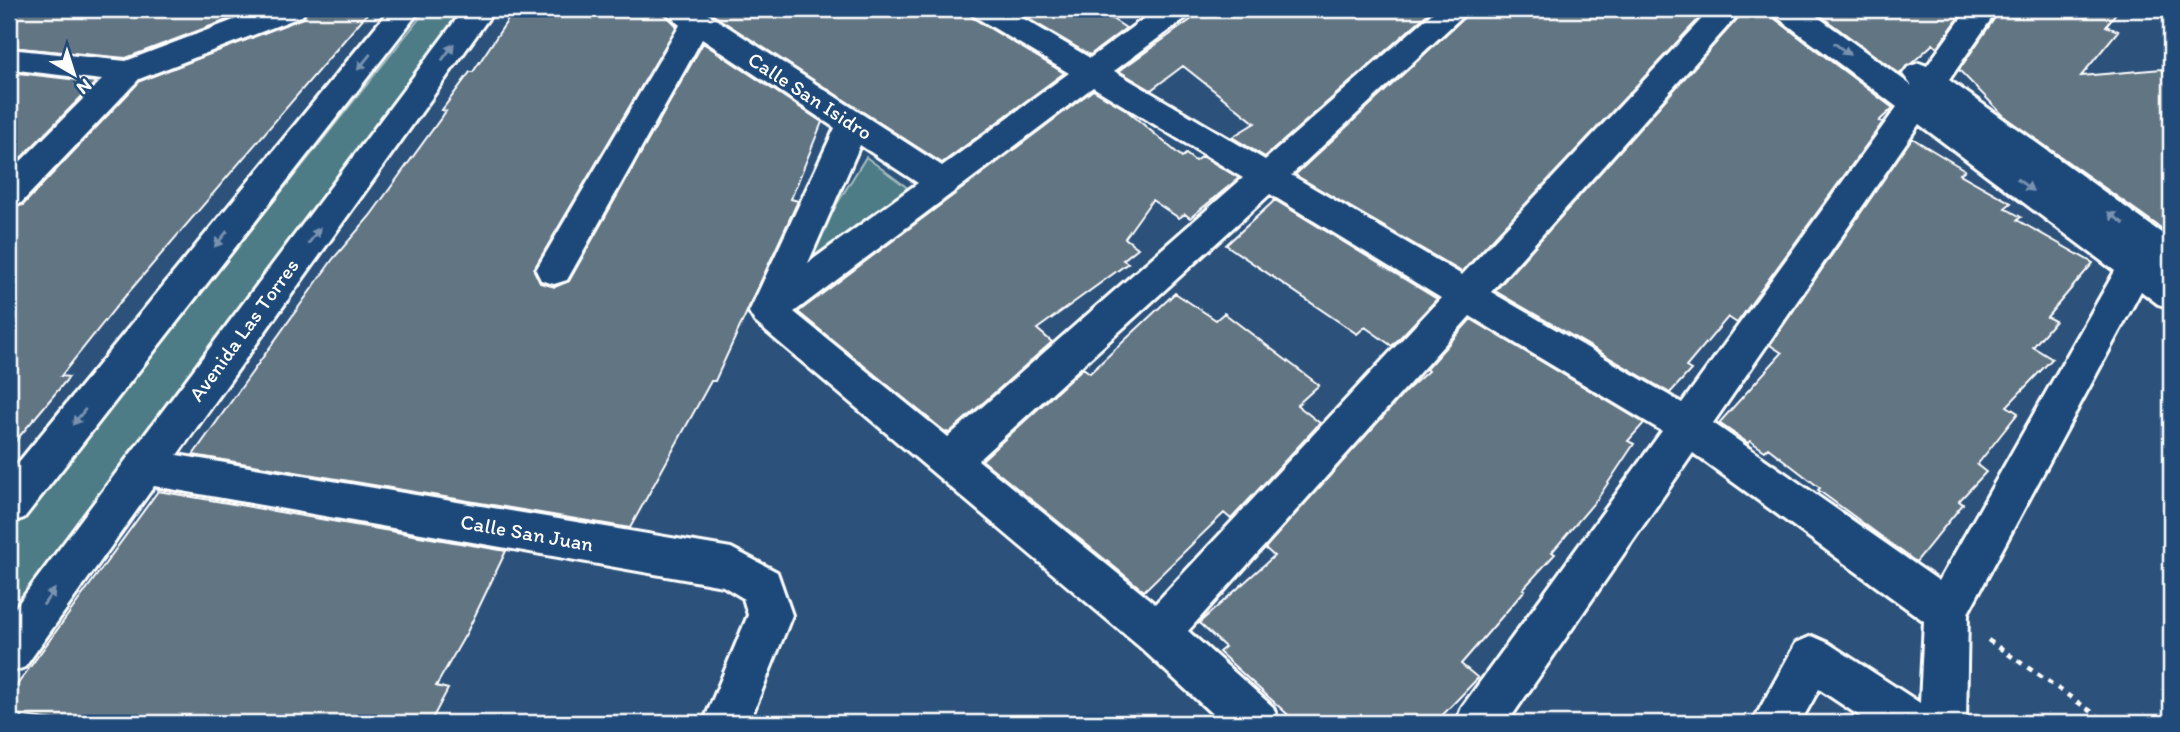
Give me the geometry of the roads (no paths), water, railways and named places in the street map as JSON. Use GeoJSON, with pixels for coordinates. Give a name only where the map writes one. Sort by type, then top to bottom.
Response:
{"type":"FeatureCollection","features":[{"type":"Feature","properties":{"kind":"street"},"geometry":{"type":"LineString","coordinates":[[188,50],[226,9]]}},
{"type":"Feature","properties":{"kind":"street"},"geometry":{"type":"LineString","coordinates":[[9,194],[128,72],[292,9]]}},
{"type":"Feature","properties":{"kind":"street"},"geometry":{"type":"LineString","coordinates":[[9,505],[407,9]]}},
{"type":"Feature","properties":{"kind":"street","name":"Avenida Las Torres"},"geometry":{"type":"LineString","coordinates":[[9,652],[480,9]]}},
{"type":"Feature","properties":{"kind":"street"},"geometry":{"type":"LineString","coordinates":[[985,9],[1688,427],[1946,611]]}},
{"type":"Feature","properties":{"kind":"street"},"geometry":{"type":"LineString","coordinates":[[768,312],[1177,9]]}},
{"type":"Feature","properties":{"kind":"street"},"geometry":{"type":"LineString","coordinates":[[949,461],[1455,9]]}},
{"type":"Feature","properties":{"kind":"street"},"geometry":{"type":"LineString","coordinates":[[1157,633],[1728,9]]}},
{"type":"Feature","properties":{"kind":"street"},"geometry":{"type":"LineString","coordinates":[[1787,9],[1923,93],[2152,256],[2171,294]]}},
{"type":"Feature","properties":{"kind":"street"},"geometry":{"type":"LineString","coordinates":[[1831,9],[1923,93]]}},
{"type":"Feature","properties":{"kind":"street"},"geometry":{"type":"LineString","coordinates":[[1479,723],[1983,9]]}},
{"type":"Feature","properties":{"kind":"street"},"geometry":{"type":"LineString","coordinates":[[554,270],[687,15]]}},
{"type":"Feature","properties":{"kind":"street","name":"Calle San Isidro"},"geometry":{"type":"LineString","coordinates":[[687,15],[943,183]]}},
{"type":"Feature","properties":{"kind":"street"},"geometry":{"type":"LineString","coordinates":[[9,59],[128,72]]}},
{"type":"Feature","properties":{"kind":"street"},"geometry":{"type":"LineString","coordinates":[[768,312],[853,124]]}},
{"type":"Feature","properties":{"kind":"street"},"geometry":{"type":"LineString","coordinates":[[1943,723],[1946,611],[2152,256]]}},
{"type":"Feature","properties":{"kind":"street"},"geometry":{"type":"LineString","coordinates":[[768,312],[1157,633],[1256,723]]}},
{"type":"Feature","properties":{"kind":"street","name":"Calle San Juan"},"geometry":{"type":"LineString","coordinates":[[144,467],[731,568],[762,586],[769,615],[726,723]]}},
{"type":"Feature","properties":{"kind":"street"},"geometry":{"type":"LineString","coordinates":[[1775,723],[1812,658],[1910,723]]}}]}
